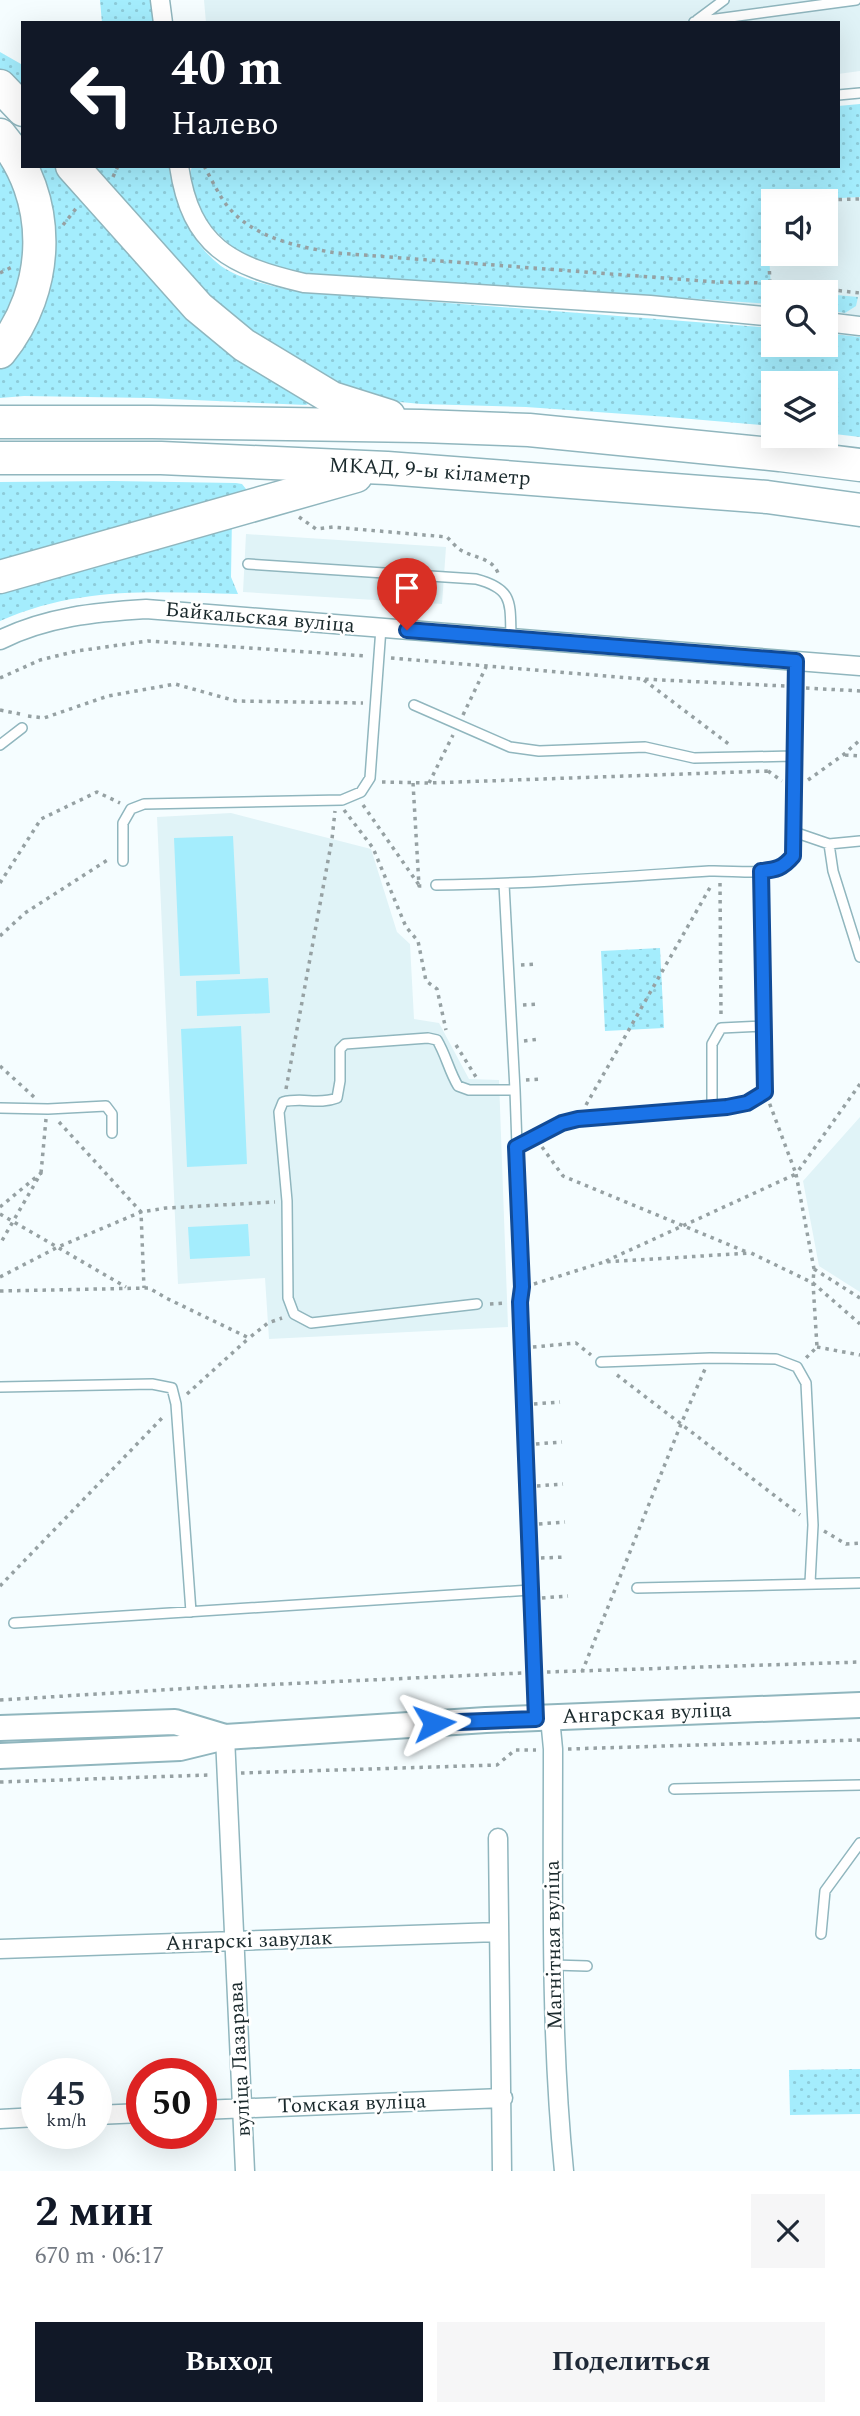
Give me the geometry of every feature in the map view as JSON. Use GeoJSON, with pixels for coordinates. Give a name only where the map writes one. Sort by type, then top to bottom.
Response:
{"type":"FeatureCollection","features":[{"type":"Feature","properties":{"kind":"highway"},"geometry":{"type":"LineString","coordinates":[[0,86],[21,108]]}},
{"type":"Feature","properties":{"kind":"highway"},"geometry":{"type":"LineString","coordinates":[[0,135],[21,165]]}},
{"type":"Feature","properties":{"kind":"highway"},"geometry":{"type":"LineString","coordinates":[[0,352],[12,338],[28,307],[38,273],[41,244],[37,211],[22,168]]}},
{"type":"Feature","properties":{"kind":"highway"},"geometry":{"type":"LineString","coordinates":[[74,168],[198,307],[244,345],[332,397],[421,426]]}},
{"type":"Feature","properties":{"kind":"highway","name":"МКАД, 9-ы кіламетр"},"geometry":{"type":"LineString","coordinates":[[0,422],[421,426],[529,430],[860,465]]}},
{"type":"Feature","properties":{"kind":"highway","name":"МКАД, 9-ы кіламетр"},"geometry":{"type":"LineString","coordinates":[[0,458],[160,458],[387,468],[767,498],[860,510]]}},
{"type":"Feature","properties":{"kind":"highway"},"geometry":{"type":"LineString","coordinates":[[0,577],[286,494],[387,468]]}},
{"type":"Feature","properties":{"kind":"main road","name":"Ангарская вуліца"},"geometry":{"type":"LineString","coordinates":[[0,1756],[180,1748],[225,1737],[486,1720],[860,1706]]}},
{"type":"Feature","properties":{"kind":"main road","name":"Ангарская вуліца"},"geometry":{"type":"LineString","coordinates":[[0,1728],[175,1722],[225,1737]]}},
{"type":"Feature","properties":{"kind":"street"},"geometry":{"type":"LineString","coordinates":[[160,0],[163,21]]}},
{"type":"Feature","properties":{"kind":"street"},"geometry":{"type":"LineString","coordinates":[[179,168],[187,206],[203,233],[233,260],[262,273],[304,283],[650,305],[761,316]]}},
{"type":"Feature","properties":{"kind":"street"},"geometry":{"type":"LineString","coordinates":[[838,323],[860,326]]}},
{"type":"Feature","properties":{"kind":"street","name":"Байкальская вуліца"},"geometry":{"type":"LineString","coordinates":[[0,640],[54,620],[102,612],[146,609],[860,666]]}},
{"type":"Feature","properties":{"kind":"street","name":"Магнітная вуліца"},"geometry":{"type":"LineString","coordinates":[[543,1718],[553,1749],[553,1965],[557,2105],[564,2171]]}},
{"type":"Feature","properties":{"kind":"street","name":"вуліца Лазарава"},"geometry":{"type":"LineString","coordinates":[[225,1737],[245,2171]]}},
{"type":"Feature","properties":{"kind":"street"},"geometry":{"type":"LineString","coordinates":[[498,1838],[502,2171]]}},
{"type":"Feature","properties":{"kind":"street","name":"Ангарскі завулак"},"geometry":{"type":"LineString","coordinates":[[0,1950],[498,1932]]}},
{"type":"Feature","properties":{"kind":"street","name":"Томская вуліца"},"geometry":{"type":"LineString","coordinates":[[217,2109],[503,2098]]}},
{"type":"Feature","properties":{"kind":"street"},"geometry":{"type":"LineString","coordinates":[[0,2119],[21,2118]]}},
{"type":"Feature","properties":{"kind":"lane"},"geometry":{"type":"LineString","coordinates":[[695,21],[724,0]]}},
{"type":"Feature","properties":{"kind":"lane"},"geometry":{"type":"LineString","coordinates":[[701,21],[856,0]]}},
{"type":"Feature","properties":{"kind":"lane"},"geometry":{"type":"LineString","coordinates":[[840,95],[860,93]]}},
{"type":"Feature","properties":{"kind":"lane"},"geometry":{"type":"LineString","coordinates":[[248,565],[476,579],[493,583],[504,591],[510,606],[511,638]]}},
{"type":"Feature","properties":{"kind":"lane"},"geometry":{"type":"LineString","coordinates":[[123,861],[123,823],[131,809],[144,804],[336,801],[361,792],[368,781],[381,628]]}},
{"type":"Feature","properties":{"kind":"lane"},"geometry":{"type":"LineString","coordinates":[[436,885],[504,884],[720,870],[761,871],[778,869],[787,864],[793,856],[796,661]]}},
{"type":"Feature","properties":{"kind":"lane"},"geometry":{"type":"LineString","coordinates":[[414,705],[510,747],[539,751],[645,747],[694,758],[794,756]]}},
{"type":"Feature","properties":{"kind":"lane"},"geometry":{"type":"LineString","coordinates":[[0,745],[22,728]]}},
{"type":"Feature","properties":{"kind":"lane"},"geometry":{"type":"LineString","coordinates":[[794,832],[829,844],[860,841]]}},
{"type":"Feature","properties":{"kind":"lane"},"geometry":{"type":"LineString","coordinates":[[829,844],[833,871],[860,957]]}},
{"type":"Feature","properties":{"kind":"lane"},"geometry":{"type":"LineString","coordinates":[[516,1147],[562,1123],[578,1119],[747,1103],[765,1092],[761,871]]}},
{"type":"Feature","properties":{"kind":"lane"},"geometry":{"type":"LineString","coordinates":[[504,884],[516,1090],[530,1594],[534,1673],[543,1718]]}},
{"type":"Feature","properties":{"kind":"lane"},"geometry":{"type":"LineString","coordinates":[[712,1108],[712,1044],[721,1028],[763,1026]]}},
{"type":"Feature","properties":{"kind":"lane"},"geometry":{"type":"LineString","coordinates":[[477,1304],[311,1323],[294,1314],[288,1298],[288,1201],[279,1112],[283,1102],[295,1099],[326,1102],[337,1098],[340,1049],[345,1044],[428,1038],[437,1040],[443,1050],[449,1072],[458,1086],[469,1090],[516,1090]]}},
{"type":"Feature","properties":{"kind":"lane"},"geometry":{"type":"LineString","coordinates":[[0,1108],[106,1106],[113,1114],[112,1133]]}},
{"type":"Feature","properties":{"kind":"lane"},"geometry":{"type":"LineString","coordinates":[[601,1362],[710,1358],[776,1360],[797,1367],[806,1383],[813,1525],[810,1583]]}},
{"type":"Feature","properties":{"kind":"lane"},"geometry":{"type":"LineString","coordinates":[[0,1387],[152,1384],[172,1388],[176,1404],[191,1612]]}},
{"type":"Feature","properties":{"kind":"lane"},"geometry":{"type":"LineString","coordinates":[[637,1588],[860,1583]]}},
{"type":"Feature","properties":{"kind":"lane"},"geometry":{"type":"LineString","coordinates":[[14,1623],[530,1594]]}},
{"type":"Feature","properties":{"kind":"lane"},"geometry":{"type":"LineString","coordinates":[[674,1789],[860,1785]]}},
{"type":"Feature","properties":{"kind":"lane"},"geometry":{"type":"LineString","coordinates":[[821,1934],[825,1891],[860,1843]]}},
{"type":"Feature","properties":{"kind":"lane"},"geometry":{"type":"LineString","coordinates":[[553,1965],[587,1966]]}},
{"type":"Feature","properties":{"kind":"path"},"geometry":{"type":"LineString","coordinates":[[205,168],[228,207],[244,223],[296,247],[337,253],[761,284]]}},
{"type":"Feature","properties":{"kind":"path"},"geometry":{"type":"LineString","coordinates":[[838,200],[860,199]]}},
{"type":"Feature","properties":{"kind":"path"},"geometry":{"type":"LineString","coordinates":[[838,291],[860,293]]}},
{"type":"Feature","properties":{"kind":"path"},"geometry":{"type":"LineString","coordinates":[[297,515],[316,529],[333,527],[447,537],[460,550],[496,568],[504,591]]}},
{"type":"Feature","properties":{"kind":"path"},"geometry":{"type":"LineString","coordinates":[[0,678],[40,660],[77,651],[148,641],[642,679],[860,691]]}},
{"type":"Feature","properties":{"kind":"path"},"geometry":{"type":"LineString","coordinates":[[0,710],[44,718],[108,696],[175,684],[236,701],[376,703]]}},
{"type":"Feature","properties":{"kind":"path"},"geometry":{"type":"LineString","coordinates":[[843,755],[860,756]]}},
{"type":"Feature","properties":{"kind":"path"},"geometry":{"type":"LineString","coordinates":[[368,781],[413,783],[768,772]]}},
{"type":"Feature","properties":{"kind":"path"},"geometry":{"type":"LineString","coordinates":[[413,783],[419,886]]}},
{"type":"Feature","properties":{"kind":"path"},"geometry":{"type":"LineString","coordinates":[[0,883],[41,819],[97,792],[131,809]]}},
{"type":"Feature","properties":{"kind":"path"},"geometry":{"type":"LineString","coordinates":[[355,795],[419,886]]}},
{"type":"Feature","properties":{"kind":"path"},"geometry":{"type":"LineString","coordinates":[[336,801],[373,848],[406,927],[418,941],[426,981],[437,989],[445,1027],[478,1080]]}},
{"type":"Feature","properties":{"kind":"path"},"geometry":{"type":"LineString","coordinates":[[283,1102],[332,839],[336,801]]}},
{"type":"Feature","properties":{"kind":"path"},"geometry":{"type":"LineString","coordinates":[[0,936],[24,913],[124,849]]}},
{"type":"Feature","properties":{"kind":"path"},"geometry":{"type":"LineString","coordinates":[[720,870],[721,1028]]}},
{"type":"Feature","properties":{"kind":"path"},"geometry":{"type":"LineString","coordinates":[[578,1119],[720,870]]}},
{"type":"Feature","properties":{"kind":"path"},"geometry":{"type":"LineString","coordinates":[[419,886],[436,885]]}},
{"type":"Feature","properties":{"kind":"path"},"geometry":{"type":"LineString","coordinates":[[0,1066],[48,1108],[141,1212],[144,1288]]}},
{"type":"Feature","properties":{"kind":"path"},"geometry":{"type":"LineString","coordinates":[[522,1287],[604,1262],[796,1174],[860,1084]]}},
{"type":"Feature","properties":{"kind":"path"},"geometry":{"type":"LineString","coordinates":[[765,1092],[796,1174],[814,1269],[817,1347],[860,1355]]}},
{"type":"Feature","properties":{"kind":"path"},"geometry":{"type":"LineString","coordinates":[[0,1244],[41,1173],[48,1108]]}},
{"type":"Feature","properties":{"kind":"path"},"geometry":{"type":"LineString","coordinates":[[536,1138],[563,1177],[751,1253],[813,1283],[860,1324]]}},
{"type":"Feature","properties":{"kind":"path"},"geometry":{"type":"LineString","coordinates":[[0,1207],[41,1173]]}},
{"type":"Feature","properties":{"kind":"path"},"geometry":{"type":"LineString","coordinates":[[0,1277],[58,1247],[141,1212],[166,1208],[288,1201]]}},
{"type":"Feature","properties":{"kind":"path"},"geometry":{"type":"LineString","coordinates":[[0,1214],[128,1288]]}},
{"type":"Feature","properties":{"kind":"path"},"geometry":{"type":"LineString","coordinates":[[604,1262],[751,1253]]}},
{"type":"Feature","properties":{"kind":"path"},"geometry":{"type":"LineString","coordinates":[[814,1269],[860,1298]]}},
{"type":"Feature","properties":{"kind":"path"},"geometry":{"type":"LineString","coordinates":[[0,1291],[149,1287],[249,1338]]}},
{"type":"Feature","properties":{"kind":"path"},"geometry":{"type":"LineString","coordinates":[[0,1586],[176,1404],[268,1323],[294,1314]]}},
{"type":"Feature","properties":{"kind":"path"},"geometry":{"type":"LineString","coordinates":[[523,1348],[576,1343],[813,1525],[846,1544],[860,1543]]}},
{"type":"Feature","properties":{"kind":"path"},"geometry":{"type":"LineString","coordinates":[[582,1672],[710,1358]]}},
{"type":"Feature","properties":{"kind":"path"},"geometry":{"type":"LineString","coordinates":[[525,1405],[560,1402]]}},
{"type":"Feature","properties":{"kind":"path"},"geometry":{"type":"LineString","coordinates":[[526,1445],[562,1442]]}},
{"type":"Feature","properties":{"kind":"path"},"geometry":{"type":"LineString","coordinates":[[527,1486],[563,1484]]}},
{"type":"Feature","properties":{"kind":"path"},"geometry":{"type":"LineString","coordinates":[[528,1525],[565,1522]]}},
{"type":"Feature","properties":{"kind":"path"},"geometry":{"type":"LineString","coordinates":[[529,1558],[566,1557]]}},
{"type":"Feature","properties":{"kind":"path"},"geometry":{"type":"LineString","coordinates":[[530,1594],[568,1596]]}},
{"type":"Feature","properties":{"kind":"path"},"geometry":{"type":"LineString","coordinates":[[0,1700],[195,1688],[534,1673],[860,1662]]}},
{"type":"Feature","properties":{"kind":"path"},"geometry":{"type":"LineString","coordinates":[[0,1782],[497,1765],[514,1750],[860,1740]]}},
{"type":"Feature","properties":{"kind":"shaded area"},"geometry":{"type":"Polygon","coordinates":[[[100,0],[151,0],[153,21],[102,21],[100,0]]]}},
{"type":"Feature","properties":{"kind":"shaded area"},"geometry":{"type":"Polygon","coordinates":[[[204,0],[860,0],[860,71],[840,74],[840,21],[206,21],[204,0]]]}},
{"type":"Feature","properties":{"kind":"shaded area"},"geometry":{"type":"Polygon","coordinates":[[[0,52],[21,64],[21,96],[0,73],[0,52]]]}},
{"type":"Feature","properties":{"kind":"shaded area"},"geometry":{"type":"Polygon","coordinates":[[[860,104],[860,197],[838,198],[838,189],[761,189],[761,266],[770,266],[770,280],[761,280],[761,303],[493,285],[323,277],[277,267],[253,259],[231,246],[198,214],[189,177],[191,168],[840,168],[840,106],[860,104]]]}},
{"type":"Feature","properties":{"kind":"shaded area"},"geometry":{"type":"Polygon","coordinates":[[[860,108],[860,319],[838,316],[838,280],[761,280],[761,306],[680,296],[679,168],[840,168],[840,161],[860,108]]]}},
{"type":"Feature","properties":{"kind":"shaded area"},"geometry":{"type":"Polygon","coordinates":[[[0,148],[8,159],[33,246],[0,336],[0,148]]]}},
{"type":"Feature","properties":{"kind":"shaded area"},"geometry":{"type":"Polygon","coordinates":[[[31,168],[60,168],[140,267],[203,329],[310,403],[306,405],[149,398],[0,398],[0,368],[18,346],[31,168]]]}},
{"type":"Feature","properties":{"kind":"shaded area"},"geometry":{"type":"Polygon","coordinates":[[[86,168],[169,168],[185,221],[210,256],[237,275],[294,291],[761,327],[761,357],[838,357],[838,334],[860,337],[860,437],[838,434],[838,371],[761,371],[761,425],[526,407],[421,404],[369,399],[334,385],[204,300],[86,168]]]}},
{"type":"Feature","properties":{"kind":"shaded area"},"geometry":{"type":"Polygon","coordinates":[[[838,295],[858,297],[856,306],[845,313],[838,312],[838,295]]]}},
{"type":"Feature","properties":{"kind":"shaded area"},"geometry":{"type":"Polygon","coordinates":[[[0,482],[236,483],[242,484],[246,489],[245,492],[0,568],[0,482]]]}},
{"type":"Feature","properties":{"kind":"shaded area"},"geometry":{"type":"Polygon","coordinates":[[[232,516],[231,577],[238,594],[146,592],[88,597],[59,602],[0,621],[0,583],[232,516]]]}},
{"type":"Feature","properties":{"kind":"shaded area"},"geometry":{"type":"Polygon","coordinates":[[[246,534],[446,547],[442,604],[243,592],[246,534]]]}},
{"type":"Feature","properties":{"kind":"shaded area"},"geometry":{"type":"Polygon","coordinates":[[[231,813],[371,849],[397,932],[410,944],[414,1019],[439,1023],[469,1079],[499,1080],[508,1327],[269,1339],[265,1278],[178,1284],[157,817],[231,813]]]}},
{"type":"Feature","properties":{"kind":"shaded area"},"geometry":{"type":"Polygon","coordinates":[[[233,836],[240,974],[180,976],[174,838],[233,836]]]}},
{"type":"Feature","properties":{"kind":"shaded area"},"geometry":{"type":"Polygon","coordinates":[[[660,948],[664,1028],[605,1031],[601,951],[660,948]]]}},
{"type":"Feature","properties":{"kind":"shaded area"},"geometry":{"type":"Polygon","coordinates":[[[268,978],[270,1013],[197,1016],[196,981],[268,978]]]}},
{"type":"Feature","properties":{"kind":"shaded area"},"geometry":{"type":"Polygon","coordinates":[[[241,1026],[247,1164],[187,1167],[181,1029],[241,1026]]]}},
{"type":"Feature","properties":{"kind":"shaded area"},"geometry":{"type":"Polygon","coordinates":[[[860,1117],[860,1292],[819,1266],[803,1181],[860,1117]]]}},
{"type":"Feature","properties":{"kind":"shaded area"},"geometry":{"type":"Polygon","coordinates":[[[248,1224],[250,1256],[190,1259],[188,1227],[248,1224]]]}},
{"type":"Feature","properties":{"kind":"shaded area"},"geometry":{"type":"Polygon","coordinates":[[[860,2069],[860,2114],[790,2115],[789,2070],[860,2069]]]}},
{"type":"Feature","properties":{"kind":"route"},"geometry":{"type":"LineString","coordinates":[[407,630],[796,661],[793,856],[787,864],[778,869],[761,871],[765,1092],[747,1103],[727,1107],[578,1119],[562,1123],[516,1147],[536,1719],[434,1723]]}}]}
